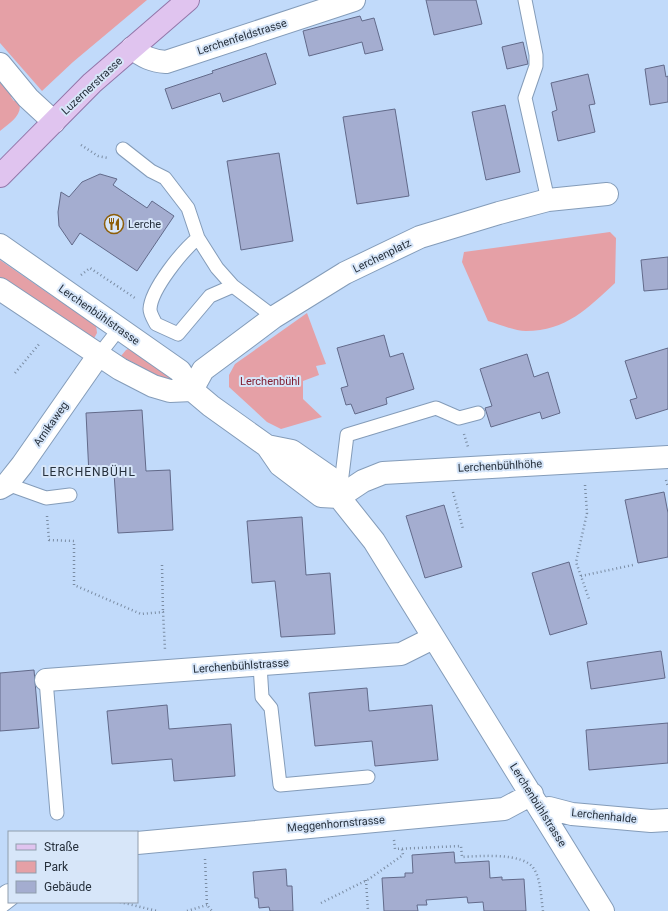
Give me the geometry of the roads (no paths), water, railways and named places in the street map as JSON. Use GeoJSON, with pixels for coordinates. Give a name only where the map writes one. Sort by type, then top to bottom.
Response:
{"type":"FeatureCollection","features":[{"type":"Feature","properties":{"kind":"main road","name":"Luzernerstrasse"},"geometry":{"type":"LineString","coordinates":[[0,176],[92,83],[188,0]]}},
{"type":"Feature","properties":{"kind":"street","name":"Lerchenfeldstrasse"},"geometry":{"type":"LineString","coordinates":[[132,48],[143,57],[153,61],[166,62],[354,0]]}},
{"type":"Feature","properties":{"kind":"street"},"geometry":{"type":"LineString","coordinates":[[2,68],[28,98],[54,122]]}},
{"type":"Feature","properties":{"kind":"street","name":"Lerchenplatz"},"geometry":{"type":"LineString","coordinates":[[192,390],[203,370],[274,317],[345,273],[420,238],[485,217],[548,200],[607,194]]}},
{"type":"Feature","properties":{"kind":"street","name":"Lerchenbühlstrasse"},"geometry":{"type":"LineString","coordinates":[[0,245],[180,371],[192,390],[211,406],[267,446],[280,465],[321,496],[340,498],[374,541],[603,911]]}},
{"type":"Feature","properties":{"kind":"street"},"geometry":{"type":"LineString","coordinates":[[0,289],[98,356],[153,386],[170,391],[192,390]]}},
{"type":"Feature","properties":{"kind":"street","name":"Arnikaweg"},"geometry":{"type":"LineString","coordinates":[[3,486],[98,356]]}},
{"type":"Feature","properties":{"kind":"street","name":"Lerchenbühlhöhe"},"geometry":{"type":"LineString","coordinates":[[340,498],[363,481],[383,473],[668,457]]}},
{"type":"Feature","properties":{"kind":"street","name":"Lerchenbühlstrasse"},"geometry":{"type":"LineString","coordinates":[[46,680],[401,654],[433,638]]}},
{"type":"Feature","properties":{"kind":"street","name":"Lerchenhalde"},"geometry":{"type":"LineString","coordinates":[[537,803],[572,814],[650,821],[668,820]]}},
{"type":"Feature","properties":{"kind":"street","name":"Meggenhornstrasse"},"geometry":{"type":"LineString","coordinates":[[138,843],[504,809],[516,804],[537,803]]}},
{"type":"Feature","properties":{"kind":"lane"},"geometry":{"type":"LineString","coordinates":[[525,0],[536,55],[536,66],[525,98],[548,200]]}},
{"type":"Feature","properties":{"kind":"lane"},"geometry":{"type":"LineString","coordinates":[[123,149],[152,171],[165,178],[188,208],[198,238],[217,268],[233,286],[274,317]]}},
{"type":"Feature","properties":{"kind":"lane"},"geometry":{"type":"LineString","coordinates":[[198,238],[180,258],[157,290],[150,310],[156,324],[178,334],[210,296],[233,286]]}},
{"type":"Feature","properties":{"kind":"lane"},"geometry":{"type":"LineString","coordinates":[[98,356],[119,329]]}},
{"type":"Feature","properties":{"kind":"lane"},"geometry":{"type":"LineString","coordinates":[[340,498],[346,436],[436,408],[459,418],[478,413]]}},
{"type":"Feature","properties":{"kind":"lane"},"geometry":{"type":"LineString","coordinates":[[3,486],[46,498],[70,495]]}},
{"type":"Feature","properties":{"kind":"lane"},"geometry":{"type":"LineString","coordinates":[[260,664],[262,697],[271,708],[280,785],[368,776]]}},
{"type":"Feature","properties":{"kind":"lane"},"geometry":{"type":"LineString","coordinates":[[46,680],[57,813]]}},
{"type":"Feature","properties":{"kind":"place","name":"Lerche"},"geometry":{"type":"Point","coordinates":[114,224]}},
{"type":"Feature","properties":{"kind":"district","name":"LERCHENBÜHL"},"geometry":{"type":"Point","coordinates":[89,472]}},
{"type":"Feature","properties":{"kind":"park label","name":"Lerchenbühl"},"geometry":{"type":"Point","coordinates":[270,381]}}]}
